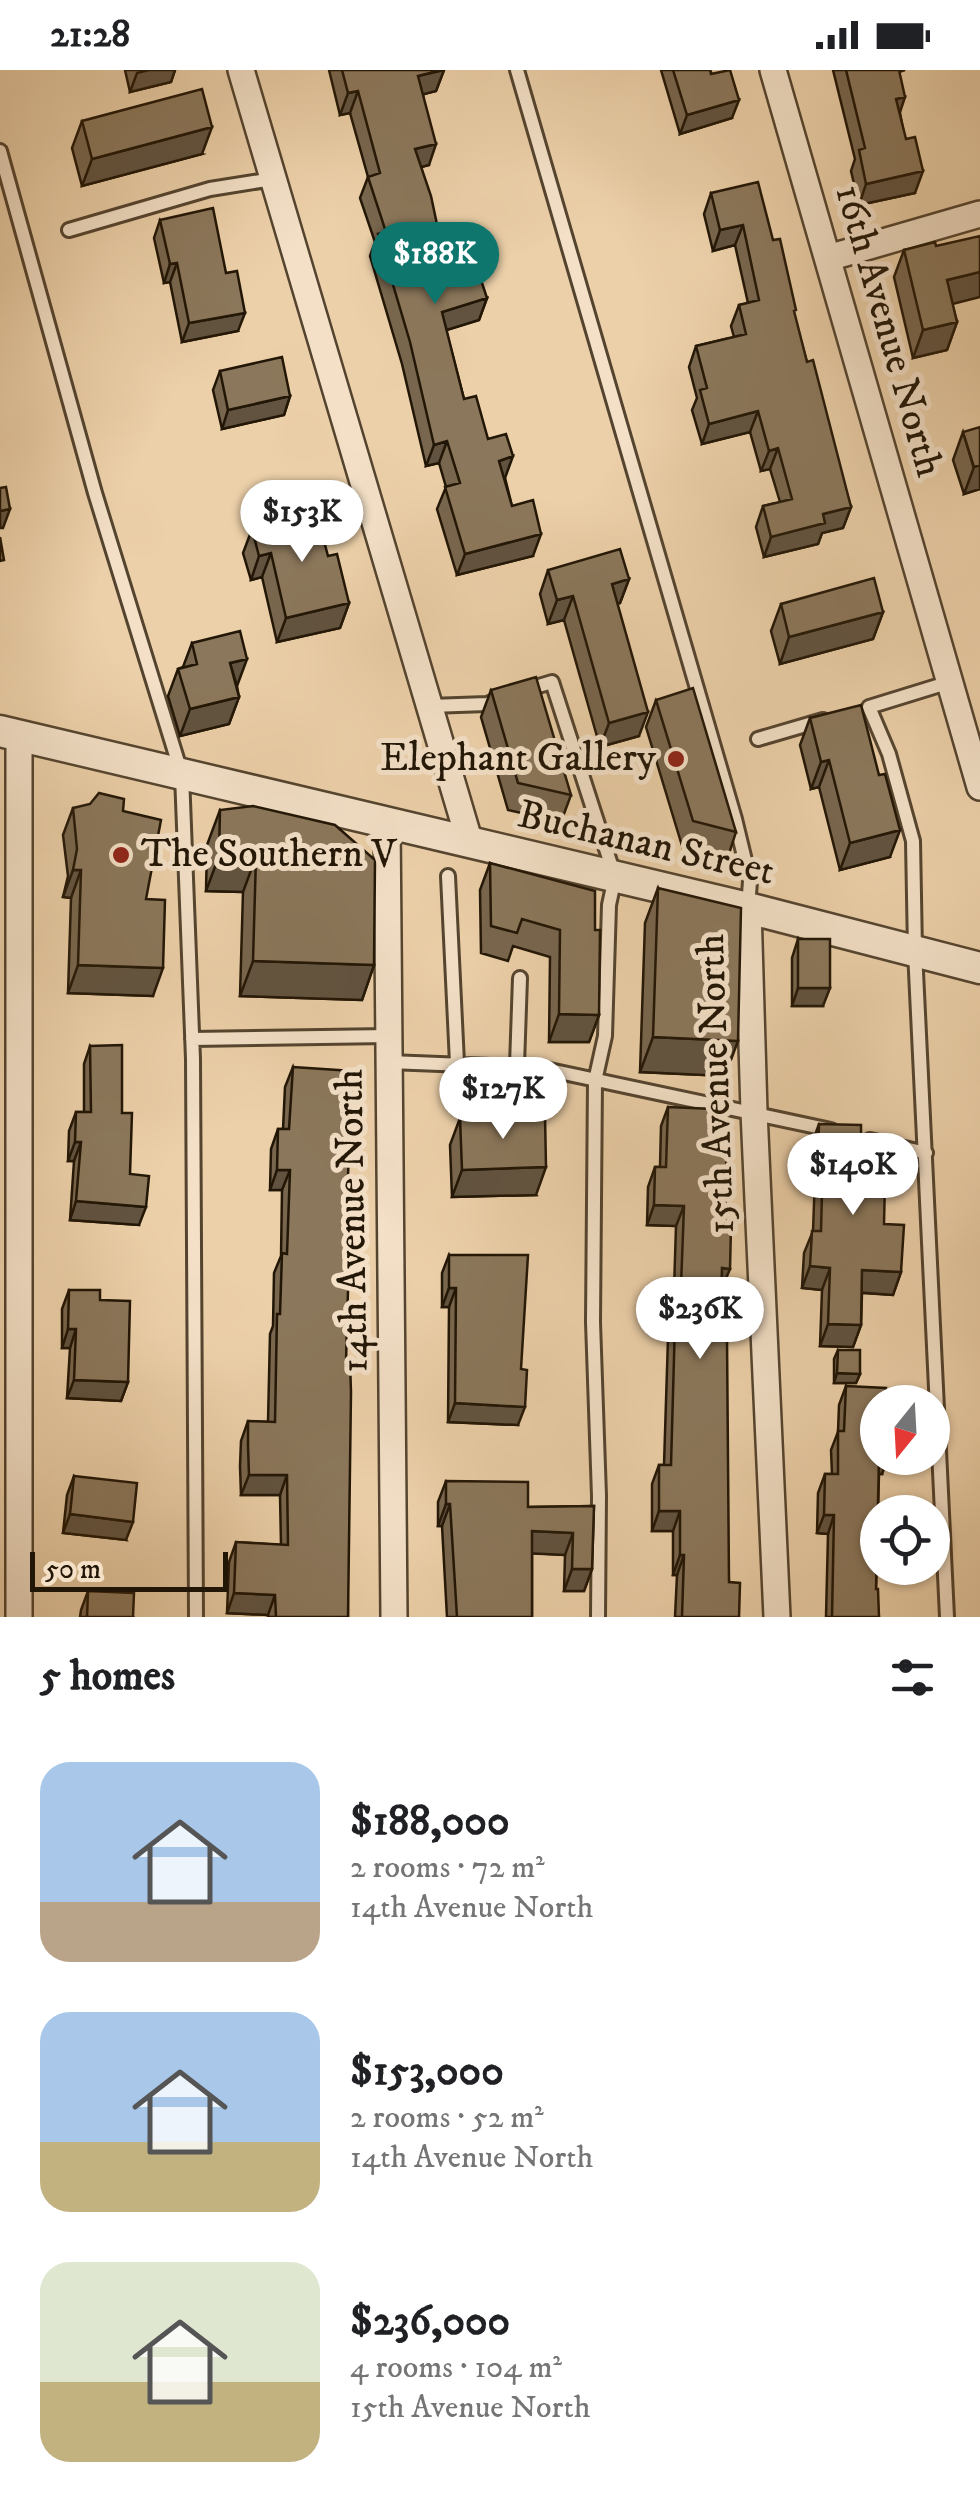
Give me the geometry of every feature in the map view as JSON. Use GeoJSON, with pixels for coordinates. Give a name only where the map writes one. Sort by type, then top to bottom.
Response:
{"type":"FeatureCollection","features":[{"type":"Feature","properties":{"kind":"street"},"geometry":{"type":"LineString","coordinates":[[241,70],[470,843]]}},
{"type":"Feature","properties":{"kind":"street","name":"16th Avenue North"},"geometry":{"type":"LineString","coordinates":[[773,70],[980,787]]}},
{"type":"Feature","properties":{"kind":"street"},"geometry":{"type":"LineString","coordinates":[[828,258],[980,214]]}},
{"type":"Feature","properties":{"kind":"street"},"geometry":{"type":"LineString","coordinates":[[10,734],[19,1617]]}},
{"type":"Feature","properties":{"kind":"street","name":"Buchanan Street"},"geometry":{"type":"LineString","coordinates":[[10,734],[748,908],[980,968]]}},
{"type":"Feature","properties":{"kind":"street","name":"14th Avenue North"},"geometry":{"type":"LineString","coordinates":[[387,823],[394,1617]]}},
{"type":"Feature","properties":{"kind":"street","name":"15th Avenue North"},"geometry":{"type":"LineString","coordinates":[[748,908],[778,1617]]}},
{"type":"Feature","properties":{"kind":"lane"},"geometry":{"type":"LineString","coordinates":[[517,70],[734,819],[750,880],[748,908]]}},
{"type":"Feature","properties":{"kind":"lane"},"geometry":{"type":"LineString","coordinates":[[0,151],[94,493],[182,775],[192,1039],[196,1617]]}},
{"type":"Feature","properties":{"kind":"lane"},"geometry":{"type":"LineString","coordinates":[[69,230],[210,190],[273,179]]}},
{"type":"Feature","properties":{"kind":"lane"},"geometry":{"type":"LineString","coordinates":[[430,706],[487,704],[552,682],[615,877],[609,905],[604,1036],[595,1081],[598,1617]]}},
{"type":"Feature","properties":{"kind":"lane"},"geometry":{"type":"LineString","coordinates":[[851,712],[950,682]]}},
{"type":"Feature","properties":{"kind":"lane"},"geometry":{"type":"LineString","coordinates":[[869,707],[889,754],[914,841],[915,951],[947,1617]]}},
{"type":"Feature","properties":{"kind":"lane"},"geometry":{"type":"LineString","coordinates":[[758,739],[832,718]]}},
{"type":"Feature","properties":{"kind":"lane"},"geometry":{"type":"LineString","coordinates":[[448,876],[457,1063]]}},
{"type":"Feature","properties":{"kind":"lane"},"geometry":{"type":"LineString","coordinates":[[518,1065],[520,978]]}},
{"type":"Feature","properties":{"kind":"lane"},"geometry":{"type":"LineString","coordinates":[[192,1039],[389,1050],[457,1063],[518,1065],[754,1112],[926,1153]]}},
{"type":"Feature","properties":{"kind":"building"},"geometry":{"type":"Polygon","coordinates":[[[342,70],[442,70],[418,76],[436,144],[415,149],[431,196],[446,267],[474,259],[487,298],[442,312],[464,399],[476,396],[488,439],[506,434],[513,456],[499,461],[512,506],[533,500],[541,534],[465,554],[445,487],[460,483],[447,441],[434,445],[410,342],[378,234],[386,232],[368,177],[380,173],[358,91],[348,93],[342,70]]]}},
{"type":"Feature","properties":{"kind":"building"},"geometry":{"type":"Polygon","coordinates":[[[673,70],[710,70],[711,74],[730,70],[739,100],[687,115],[673,70]]]}},
{"type":"Feature","properties":{"kind":"building"},"geometry":{"type":"Polygon","coordinates":[[[846,70],[899,70],[905,97],[896,99],[906,139],[915,137],[923,171],[866,184],[859,150],[865,148],[846,70]]]}},
{"type":"Feature","properties":{"kind":"building"},"geometry":{"type":"Polygon","coordinates":[[[202,89],[212,127],[92,159],[82,121],[202,89]]]}},
{"type":"Feature","properties":{"kind":"building"},"geometry":{"type":"Polygon","coordinates":[[[758,182],[773,240],[780,239],[807,362],[813,360],[851,507],[823,514],[825,523],[771,537],[763,506],[792,499],[778,448],[769,451],[758,411],[709,424],[700,390],[707,388],[696,346],[746,334],[739,305],[759,300],[743,225],[720,230],[711,193],[758,182]]]}},
{"type":"Feature","properties":{"kind":"building"},"geometry":{"type":"Polygon","coordinates":[[[213,208],[226,273],[237,271],[245,313],[189,323],[177,263],[170,264],[160,220],[213,208]]]}},
{"type":"Feature","properties":{"kind":"building"},"geometry":{"type":"Polygon","coordinates":[[[980,236],[980,272],[947,280],[957,322],[923,330],[904,250],[980,236]]]}},
{"type":"Feature","properties":{"kind":"building"},"geometry":{"type":"Polygon","coordinates":[[[282,357],[290,396],[228,410],[220,371],[282,357]]]}},
{"type":"Feature","properties":{"kind":"building"},"geometry":{"type":"Polygon","coordinates":[[[980,427],[980,465],[974,467],[963,432],[980,427]]]}},
{"type":"Feature","properties":{"kind":"building"},"geometry":{"type":"Polygon","coordinates":[[[6,487],[10,509],[0,511],[0,488],[6,487]]]}},
{"type":"Feature","properties":{"kind":"building"},"geometry":{"type":"Polygon","coordinates":[[[316,511],[328,556],[337,554],[349,603],[286,618],[271,553],[259,556],[252,529],[316,511]]]}},
{"type":"Feature","properties":{"kind":"building"},"geometry":{"type":"Polygon","coordinates":[[[620,549],[629,579],[612,584],[648,712],[609,723],[573,596],[557,600],[548,570],[620,549]]]}},
{"type":"Feature","properties":{"kind":"building"},"geometry":{"type":"Polygon","coordinates":[[[874,578],[883,612],[789,637],[781,604],[874,578]]]}},
{"type":"Feature","properties":{"kind":"building"},"geometry":{"type":"Polygon","coordinates":[[[240,631],[247,659],[230,663],[239,697],[190,709],[178,669],[197,664],[192,643],[240,631]]]}},
{"type":"Feature","properties":{"kind":"building"},"geometry":{"type":"Polygon","coordinates":[[[536,677],[571,795],[518,783],[491,690],[536,677]]]}},
{"type":"Feature","properties":{"kind":"building"},"geometry":{"type":"Polygon","coordinates":[[[693,688],[736,832],[693,821],[656,700],[693,688]]]}},
{"type":"Feature","properties":{"kind":"building"},"geometry":{"type":"Polygon","coordinates":[[[861,705],[879,775],[885,774],[900,830],[850,843],[829,760],[821,762],[810,718],[861,705]]]}},
{"type":"Feature","properties":{"kind":"building"},"geometry":{"type":"Polygon","coordinates":[[[99,793],[124,799],[123,811],[161,820],[146,899],[165,900],[163,968],[78,965],[81,870],[73,870],[77,849],[73,808],[90,804],[99,793]]]}},
{"type":"Feature","properties":{"kind":"building"},"geometry":{"type":"Polygon","coordinates":[[[253,806],[335,825],[375,860],[374,965],[253,961],[256,857],[219,856],[220,810],[253,806]]]}},
{"type":"Feature","properties":{"kind":"building"},"geometry":{"type":"Polygon","coordinates":[[[490,863],[595,891],[595,930],[600,930],[599,1015],[559,1014],[560,930],[522,919],[517,933],[491,926],[490,863]]]}},
{"type":"Feature","properties":{"kind":"building"},"geometry":{"type":"Polygon","coordinates":[[[658,888],[741,908],[738,1041],[653,1037],[658,888]]]}},
{"type":"Feature","properties":{"kind":"building"},"geometry":{"type":"Polygon","coordinates":[[[798,939],[830,939],[830,988],[798,988],[798,939]]]}},
{"type":"Feature","properties":{"kind":"building"},"geometry":{"type":"Polygon","coordinates":[[[122,1045],[122,1113],[132,1113],[130,1174],[149,1176],[146,1207],[76,1201],[81,1142],[75,1142],[76,1112],[91,1112],[90,1046],[122,1045]]]}},
{"type":"Feature","properties":{"kind":"building"},"geometry":{"type":"Polygon","coordinates":[[[293,1067],[352,1071],[345,1256],[349,1256],[346,1361],[350,1361],[351,1392],[348,1617],[276,1617],[275,1595],[234,1593],[236,1542],[288,1545],[287,1475],[249,1475],[248,1421],[275,1422],[277,1314],[282,1253],[287,1254],[290,1170],[277,1170],[278,1129],[289,1129],[293,1067]]]}},
{"type":"Feature","properties":{"kind":"building"},"geometry":{"type":"Polygon","coordinates":[[[668,1107],[714,1109],[714,1123],[727,1123],[725,1226],[731,1226],[730,1269],[722,1268],[720,1337],[727,1337],[729,1582],[740,1583],[739,1617],[682,1617],[684,1555],[680,1555],[680,1511],[659,1511],[659,1465],[671,1465],[676,1286],[681,1286],[684,1206],[654,1205],[655,1167],[666,1167],[668,1107]]]}},
{"type":"Feature","properties":{"kind":"building"},"geometry":{"type":"Polygon","coordinates":[[[545,1115],[546,1167],[462,1170],[460,1118],[545,1115]]]}},
{"type":"Feature","properties":{"kind":"building"},"geometry":{"type":"Polygon","coordinates":[[[819,1124],[861,1125],[861,1135],[886,1136],[884,1224],[904,1225],[901,1272],[862,1270],[861,1325],[828,1324],[830,1268],[810,1266],[812,1231],[821,1231],[823,1154],[818,1154],[819,1124]]]}},
{"type":"Feature","properties":{"kind":"building"},"geometry":{"type":"Polygon","coordinates":[[[449,1255],[528,1255],[521,1369],[527,1370],[525,1407],[455,1403],[456,1288],[449,1288],[449,1255]]]}},
{"type":"Feature","properties":{"kind":"building"},"geometry":{"type":"Polygon","coordinates":[[[69,1290],[100,1290],[100,1300],[130,1301],[128,1382],[74,1380],[76,1329],[68,1329],[69,1290]]]}},
{"type":"Feature","properties":{"kind":"building"},"geometry":{"type":"Polygon","coordinates":[[[838,1350],[860,1350],[860,1374],[837,1373],[838,1350]]]}},
{"type":"Feature","properties":{"kind":"building"},"geometry":{"type":"Polygon","coordinates":[[[846,1386],[860,1387],[860,1475],[879,1475],[878,1495],[860,1495],[860,1585],[876,1585],[879,1617],[832,1617],[834,1515],[824,1515],[825,1474],[838,1474],[838,1431],[844,1431],[846,1386]]]}},
{"type":"Feature","properties":{"kind":"building"},"geometry":{"type":"Polygon","coordinates":[[[74,1476],[137,1483],[133,1522],[70,1514],[74,1476]]]}},
{"type":"Feature","properties":{"kind":"building"},"geometry":{"type":"Polygon","coordinates":[[[446,1481],[528,1482],[528,1507],[594,1506],[592,1569],[572,1569],[573,1533],[532,1531],[532,1617],[457,1617],[446,1481]]]}},
{"type":"Feature","properties":{"kind":"building"},"geometry":{"type":"Polygon","coordinates":[[[88,1591],[134,1593],[133,1617],[87,1617],[88,1591]]]}},
{"type":"Feature","properties":{"kind":"place","name":"Elephant Gallery"},"geometry":{"type":"Point","coordinates":[676,759]}},
{"type":"Feature","properties":{"kind":"place","name":"The Southern V"},"geometry":{"type":"Point","coordinates":[121,855]}}]}
